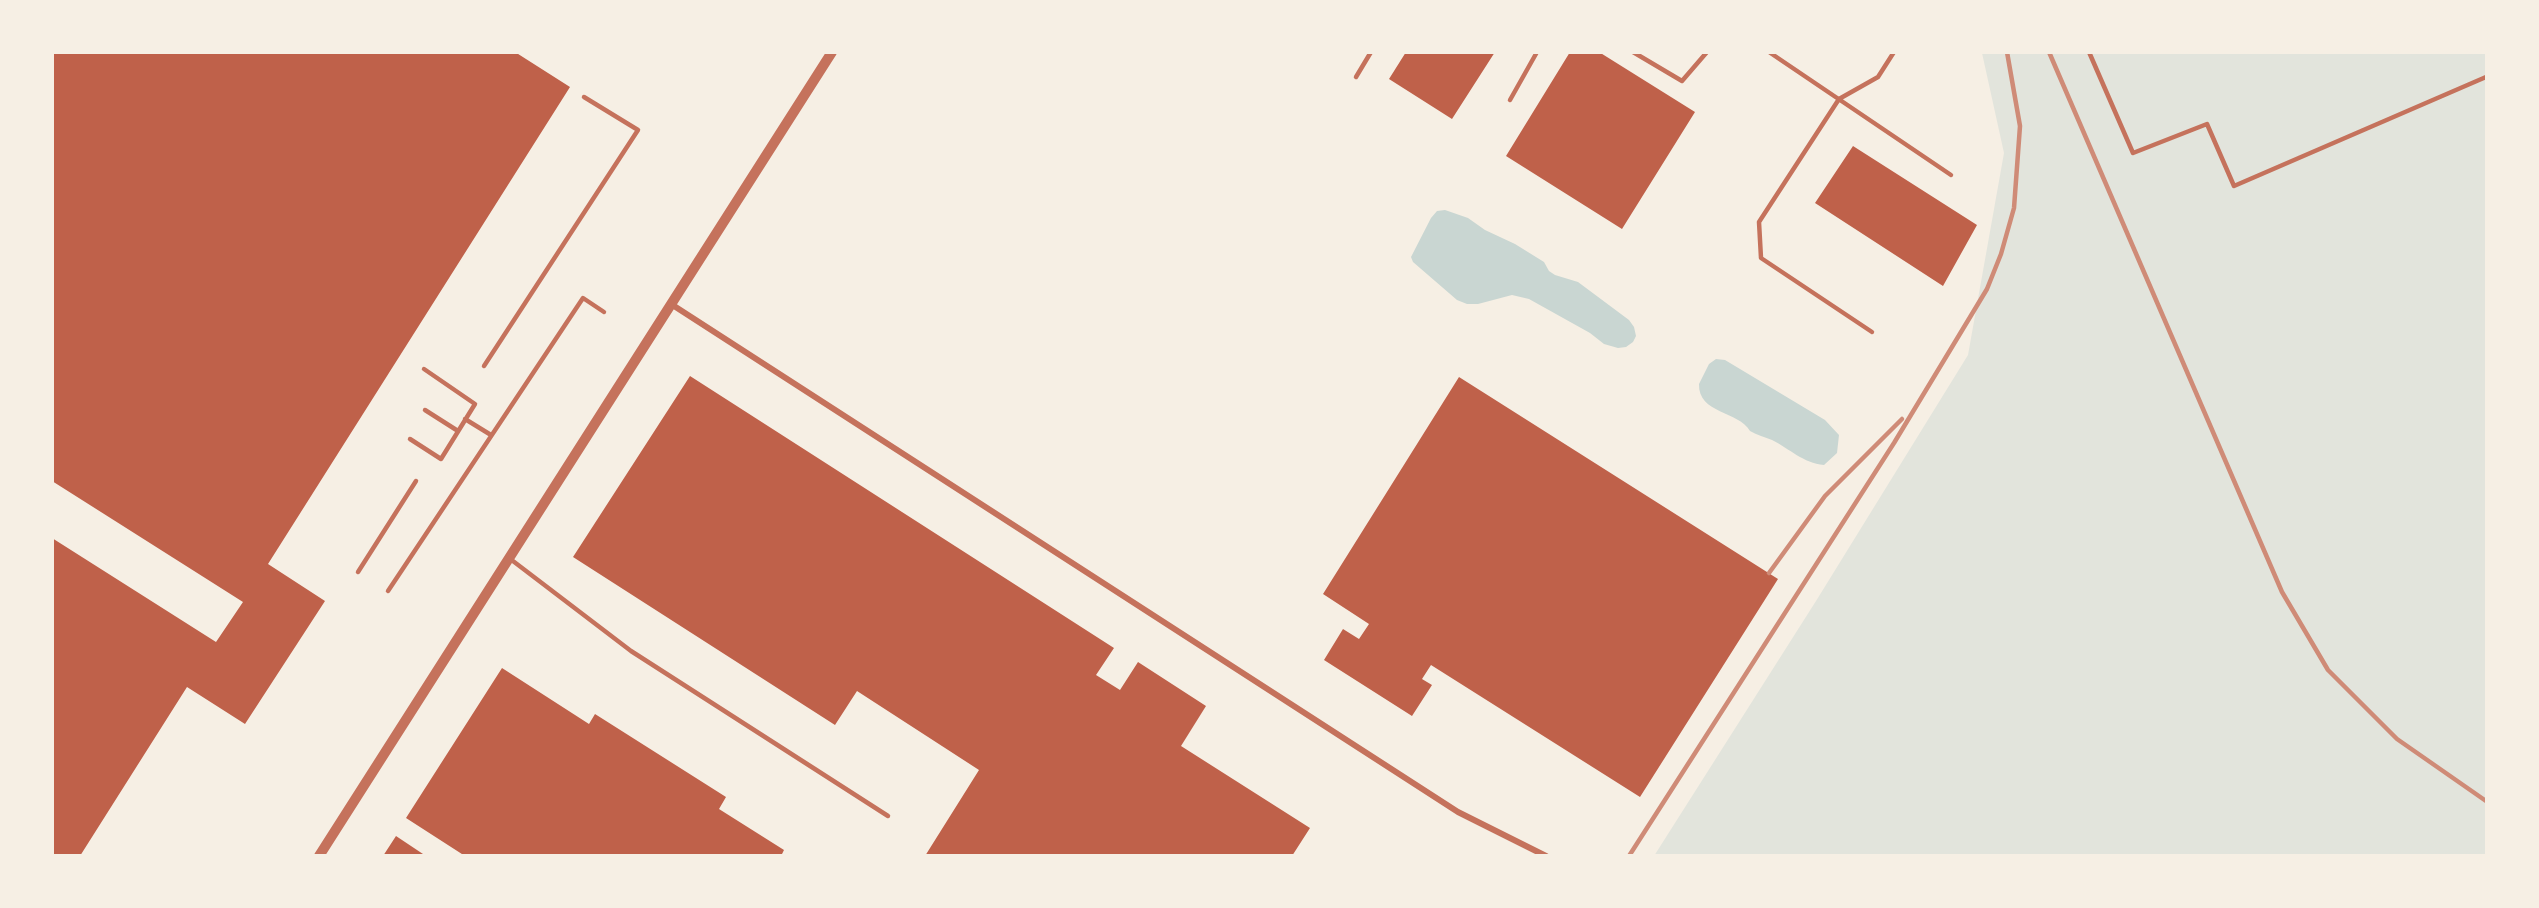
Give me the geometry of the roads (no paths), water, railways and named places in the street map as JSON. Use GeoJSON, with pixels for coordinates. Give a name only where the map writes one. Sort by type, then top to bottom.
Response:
{"type":"FeatureCollection","features":[{"type":"Feature","properties":{"kind":"street"},"geometry":{"type":"LineString","coordinates":[[319,855],[832,52]]}},
{"type":"Feature","properties":{"kind":"street"},"geometry":{"type":"LineString","coordinates":[[671,304],[1458,812],[1546,855]]}},
{"type":"Feature","properties":{"kind":"lane"},"geometry":{"type":"LineString","coordinates":[[1356,77],[1371,52]]}},
{"type":"Feature","properties":{"kind":"lane"},"geometry":{"type":"LineString","coordinates":[[1510,100],[1538,52]]}},
{"type":"Feature","properties":{"kind":"lane"},"geometry":{"type":"LineString","coordinates":[[1633,52],[1682,81],[1707,52]]}},
{"type":"Feature","properties":{"kind":"lane"},"geometry":{"type":"LineString","coordinates":[[1769,52],[1951,175]]}},
{"type":"Feature","properties":{"kind":"lane"},"geometry":{"type":"LineString","coordinates":[[1872,332],[1761,258],[1759,222],[1839,99],[1878,77],[1894,52]]}},
{"type":"Feature","properties":{"kind":"lane"},"geometry":{"type":"LineString","coordinates":[[2089,52],[2133,153],[2206,124],[2234,186],[2487,76]]}},
{"type":"Feature","properties":{"kind":"lane"},"geometry":{"type":"LineString","coordinates":[[484,366],[638,130],[584,97]]}},
{"type":"Feature","properties":{"kind":"lane"},"geometry":{"type":"LineString","coordinates":[[388,591],[583,298],[604,312]]}},
{"type":"Feature","properties":{"kind":"lane"},"geometry":{"type":"LineString","coordinates":[[410,438],[441,459],[476,404],[424,369]]}},
{"type":"Feature","properties":{"kind":"lane"},"geometry":{"type":"LineString","coordinates":[[425,410],[458,431]]}},
{"type":"Feature","properties":{"kind":"lane"},"geometry":{"type":"LineString","coordinates":[[465,419],[491,435]]}},
{"type":"Feature","properties":{"kind":"lane"},"geometry":{"type":"LineString","coordinates":[[358,572],[416,481]]}},
{"type":"Feature","properties":{"kind":"lane"},"geometry":{"type":"LineString","coordinates":[[509,558],[631,651],[888,816]]}},
{"type":"Feature","properties":{"kind":"railway"},"geometry":{"type":"LineString","coordinates":[[1629,856],[1894,443],[1987,289],[2001,254],[2014,208],[2020,126],[2007,52]]}},
{"type":"Feature","properties":{"kind":"railway"},"geometry":{"type":"LineString","coordinates":[[2049,52],[2282,592],[2328,670],[2397,739],[2486,801]]}},
{"type":"Feature","properties":{"kind":"railway"},"geometry":{"type":"LineString","coordinates":[[1769,573],[1825,496],[1902,419]]}}]}
